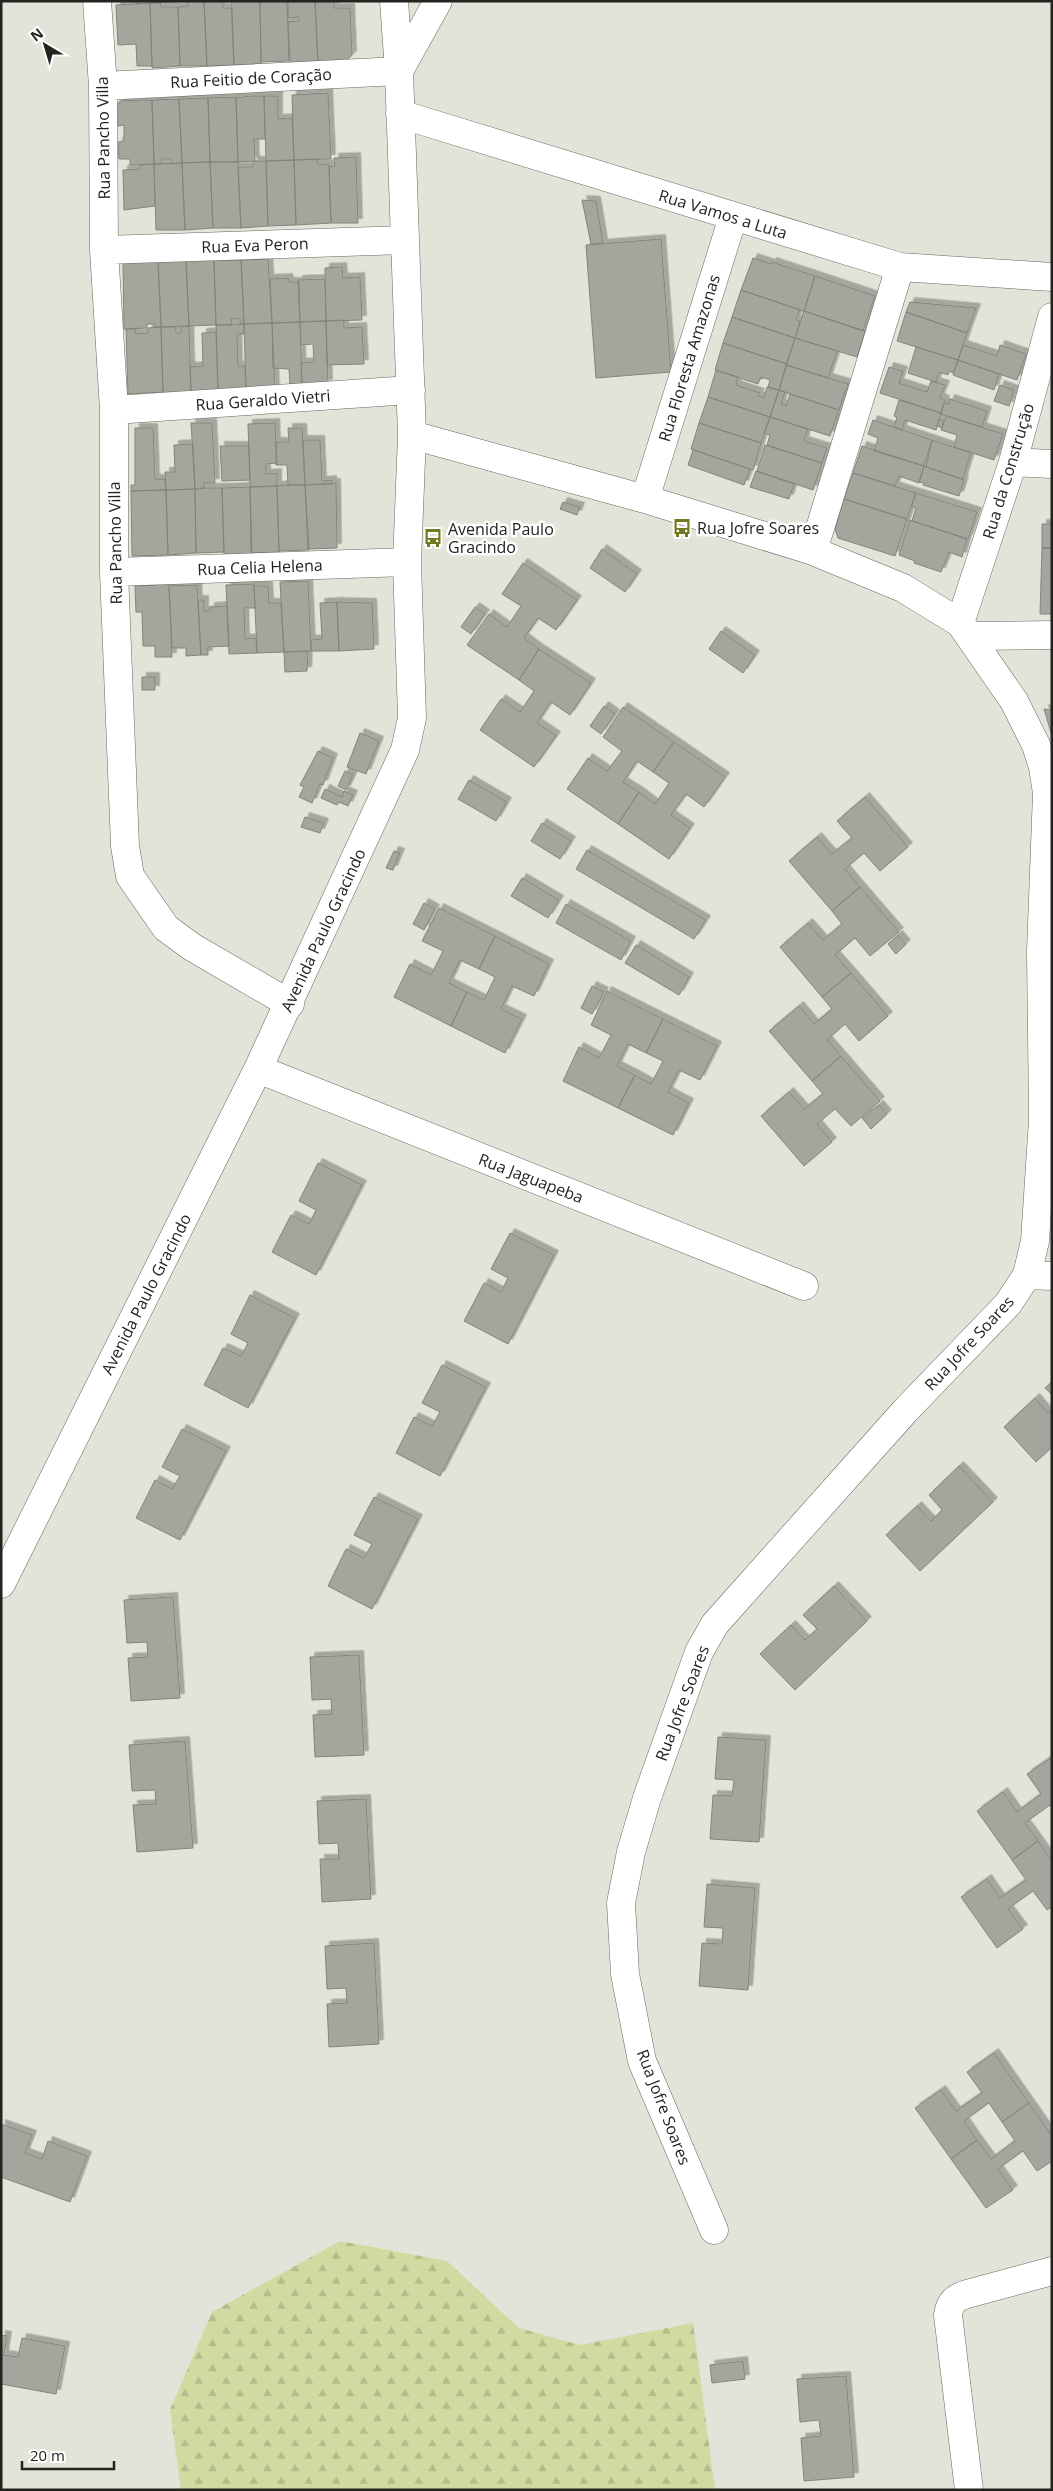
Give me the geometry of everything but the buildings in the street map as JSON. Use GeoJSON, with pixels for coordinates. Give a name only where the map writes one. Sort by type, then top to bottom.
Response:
{"type":"FeatureCollection","features":[{"type":"Feature","properties":{"kind":"street","name":"Rua Pancho Villa"},"geometry":{"type":"LineString","coordinates":[[97,1],[103,86],[104,250],[114,410],[114,572],[125,846],[130,876],[166,928],[192,947],[290,1004]]}},
{"type":"Feature","properties":{"kind":"street","name":"Avenida Paulo Gracindo"},"geometry":{"type":"LineString","coordinates":[[1,1584],[290,1004],[405,750],[412,718],[407,562],[412,435],[399,71],[394,1]]}},
{"type":"Feature","properties":{"kind":"street"},"geometry":{"type":"LineString","coordinates":[[399,71],[438,1]]}},
{"type":"Feature","properties":{"kind":"street","name":"Rua Feitio de Coração"},"geometry":{"type":"LineString","coordinates":[[103,86],[399,71]]}},
{"type":"Feature","properties":{"kind":"street","name":"Rua Vamos a Luta"},"geometry":{"type":"LineString","coordinates":[[400,114],[900,267],[1052,277]]}},
{"type":"Feature","properties":{"kind":"street","name":"Rua Floresta Amazonas"},"geometry":{"type":"LineString","coordinates":[[645,499],[733,217]]}},
{"type":"Feature","properties":{"kind":"street","name":"Rua Eva Peron"},"geometry":{"type":"LineString","coordinates":[[104,250],[405,240]]}},
{"type":"Feature","properties":{"kind":"street"},"geometry":{"type":"LineString","coordinates":[[813,551],[900,267]]}},
{"type":"Feature","properties":{"kind":"street","name":"Rua da Construção"},"geometry":{"type":"LineString","coordinates":[[964,629],[1013,462],[1052,317]]}},
{"type":"Feature","properties":{"kind":"street","name":"Rua Geraldo Vietri"},"geometry":{"type":"LineString","coordinates":[[114,410],[411,390]]}},
{"type":"Feature","properties":{"kind":"street","name":"Rua Jofre Soares"},"geometry":{"type":"LineString","coordinates":[[412,435],[645,499],[813,551],[903,588],[964,629],[1014,701],[1028,727],[1044,767],[1050,793],[1046,951],[1047,1120],[1036,1241],[1039,1276],[1008,1304],[905,1411],[715,1624],[696,1661],[647,1798],[631,1852],[622,1903],[625,1974],[642,2061],[714,2230]]}},
{"type":"Feature","properties":{"kind":"street"},"geometry":{"type":"LineString","coordinates":[[1013,462],[1052,464]]}},
{"type":"Feature","properties":{"kind":"street","name":"Rua Celia Helena"},"geometry":{"type":"LineString","coordinates":[[114,572],[407,562]]}},
{"type":"Feature","properties":{"kind":"street"},"geometry":{"type":"LineString","coordinates":[[964,629],[1052,635]]}},
{"type":"Feature","properties":{"kind":"street","name":"Rua Jaguapeba"},"geometry":{"type":"LineString","coordinates":[[258,1069],[804,1286]]}},
{"type":"Feature","properties":{"kind":"street"},"geometry":{"type":"LineString","coordinates":[[968,2490],[948,2315],[949,2306],[954,2300],[967,2294],[1052,2271]]}},
{"type":"Feature","properties":{"kind":"green space"},"geometry":{"type":"Polygon","coordinates":[[[340,2241],[447,2261],[519,2328],[580,2345],[693,2323],[715,2490],[181,2490],[170,2410],[212,2312],[340,2241]]]}},
{"type":"Feature","properties":{"kind":"place","name":"Rua Jofre Soares"},"geometry":{"type":"Point","coordinates":[682,528]}},
{"type":"Feature","properties":{"kind":"place","name":"Avenida Paulo Gracindo"},"geometry":{"type":"Point","coordinates":[433,538]}}]}
